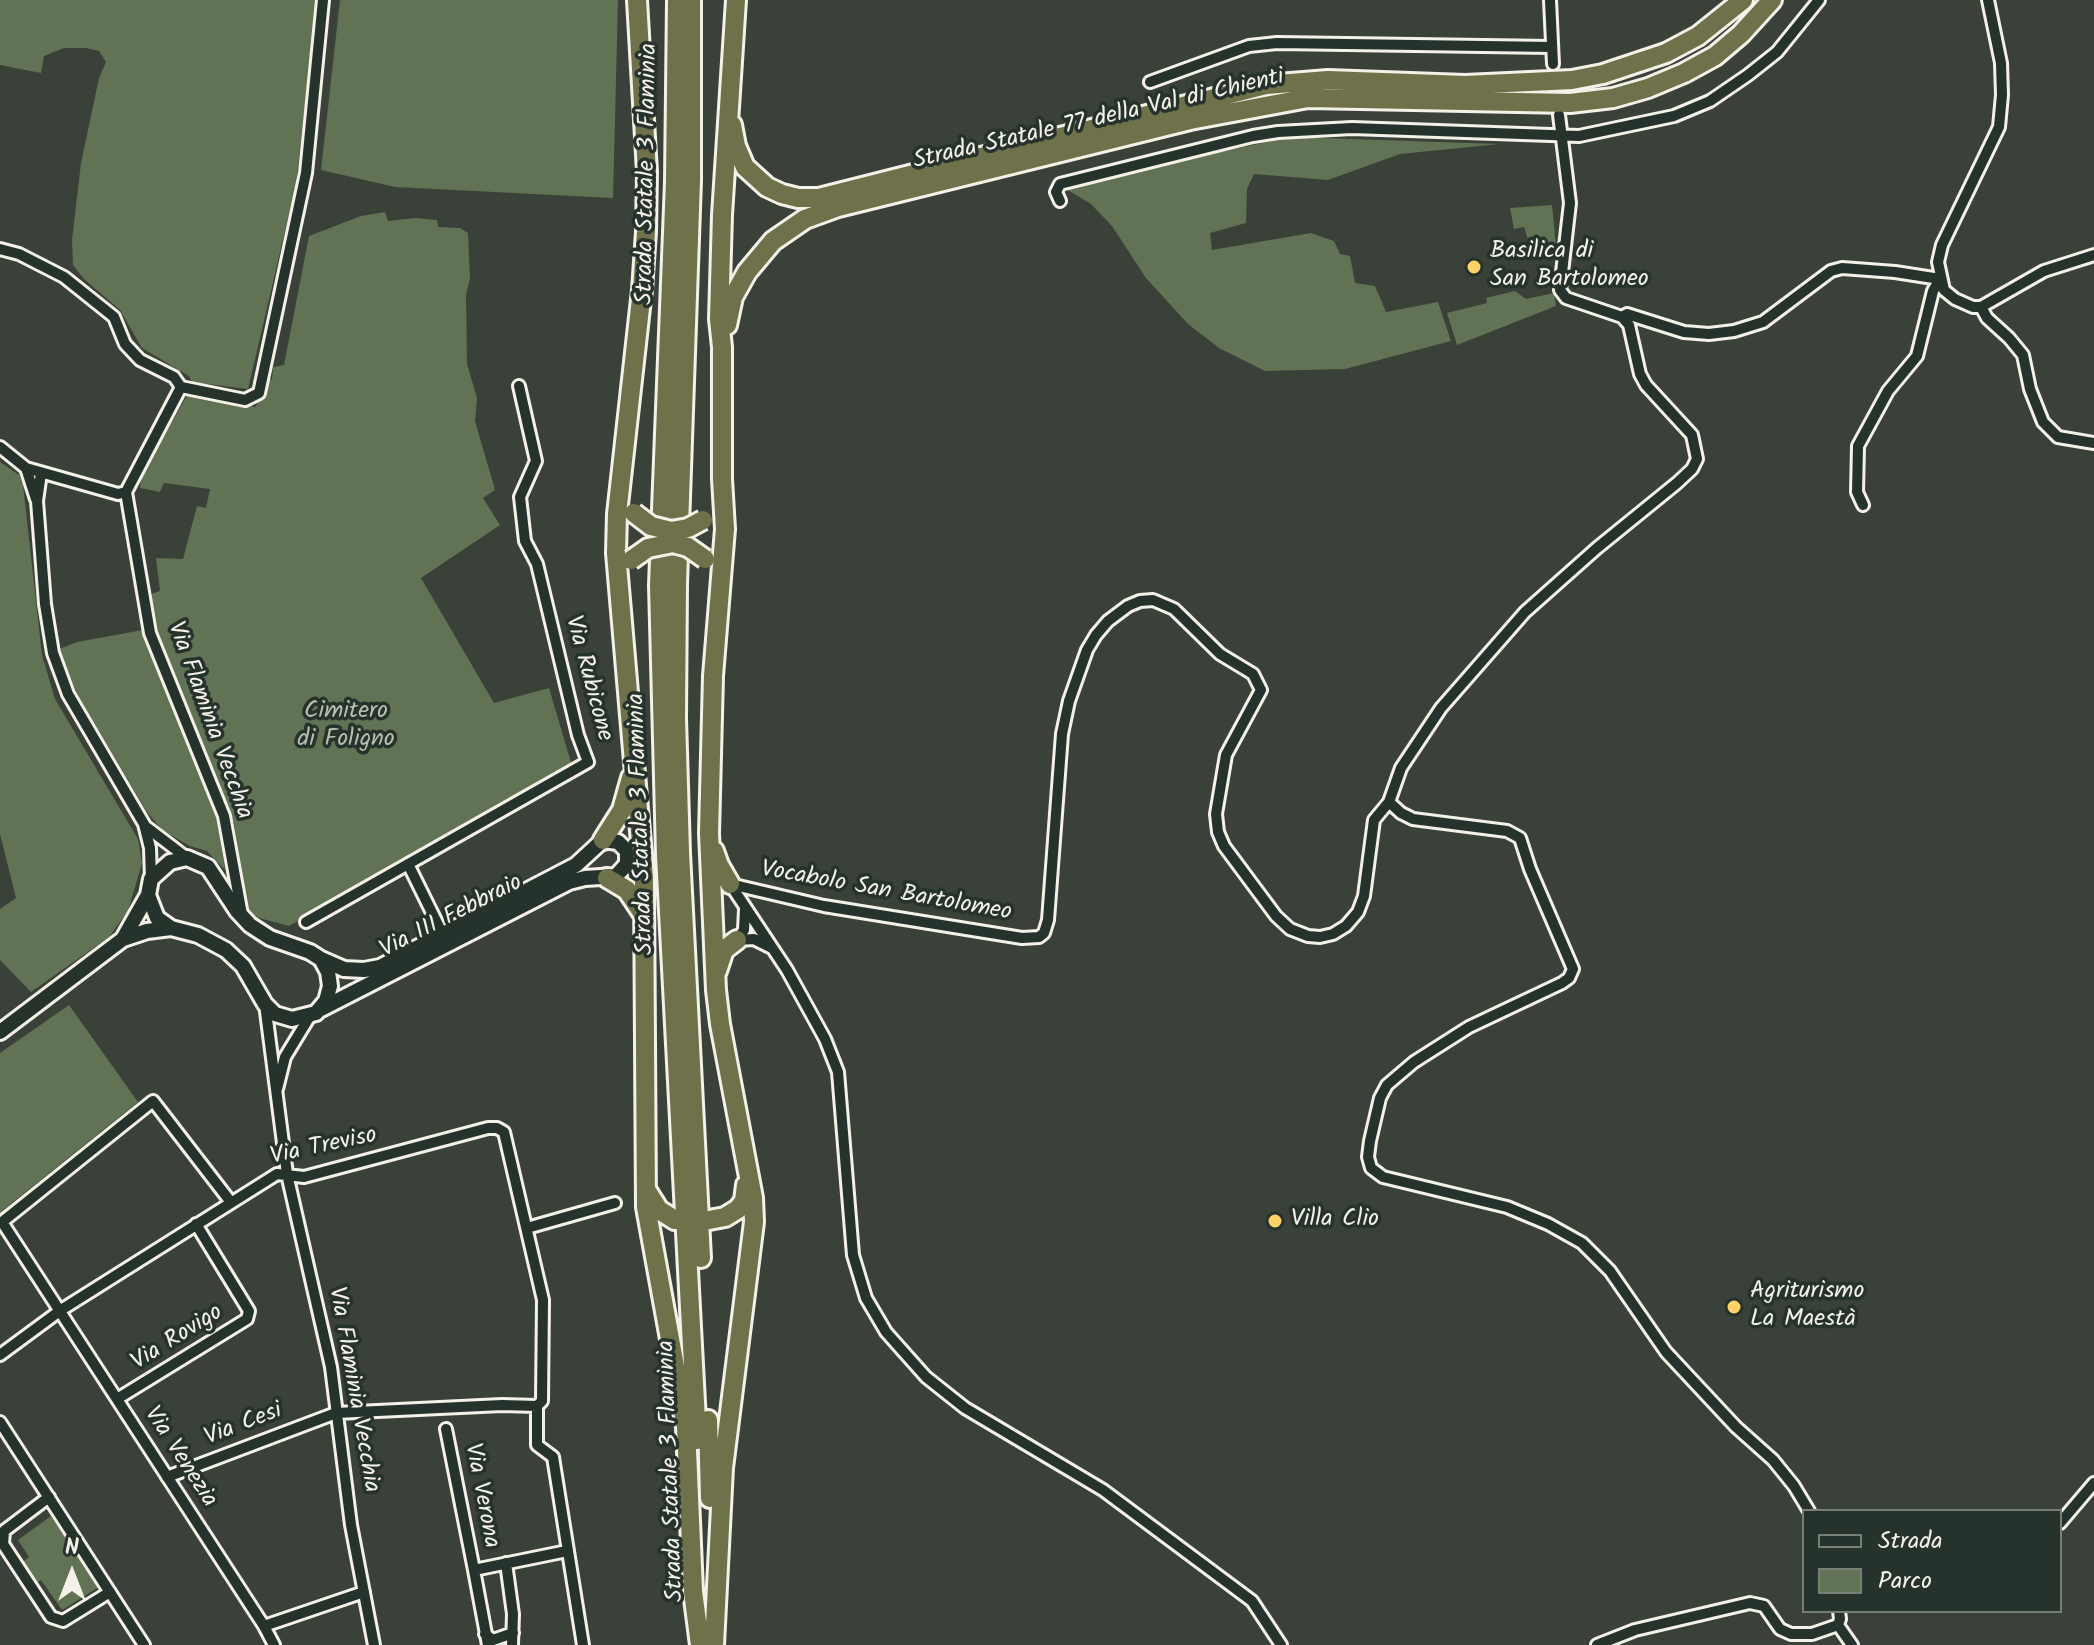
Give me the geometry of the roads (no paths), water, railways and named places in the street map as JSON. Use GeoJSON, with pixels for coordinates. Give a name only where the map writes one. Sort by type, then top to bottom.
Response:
{"type":"FeatureCollection","features":[{"type":"Feature","properties":{"kind":"highway"},"geometry":{"type":"LineString","coordinates":[[637,0],[647,172],[646,232],[620,486],[616,534],[617,578],[644,878],[646,1207],[686,1427],[693,1591],[700,1645]]}},
{"type":"Feature","properties":{"kind":"highway","name":"Strada Statale 3 Flaminia"},"geometry":{"type":"LineString","coordinates":[[677,0],[675,182],[659,585],[666,855],[696,1411],[700,1645]]}},
{"type":"Feature","properties":{"kind":"highway","name":"Strada Statale 3 Flaminia"},"geometry":{"type":"LineString","coordinates":[[691,0],[691,180],[677,569],[676,718],[709,1451],[714,1645]]}},
{"type":"Feature","properties":{"kind":"highway"},"geometry":{"type":"LineString","coordinates":[[714,1645],[723,1468],[754,1222],[716,990],[709,833],[713,676],[725,529],[719,319],[722,215],[736,0]]}},
{"type":"Feature","properties":{"kind":"highway","name":"Strada Statale 77 della Val di Chienti"},"geometry":{"type":"LineString","coordinates":[[730,110],[736,146],[745,167],[767,187],[798,198],[819,198],[1266,85],[1328,80],[1465,85],[1572,80],[1603,74],[1666,53],[1698,36],[1743,0]]}},
{"type":"Feature","properties":{"kind":"highway","name":"Strada Statale 77 della Val di Chienti"},"geometry":{"type":"LineString","coordinates":[[722,347],[733,297],[747,272],[773,241],[805,219],[838,207],[1190,120],[1308,98],[1558,103],[1613,98],[1660,83],[1715,56],[1741,34],[1772,0]]}},
{"type":"Feature","properties":{"kind":"highway"},"geometry":{"type":"LineString","coordinates":[[620,486],[634,513],[651,526],[671,531],[688,528],[703,520],[719,497],[722,479]]}},
{"type":"Feature","properties":{"kind":"highway"},"geometry":{"type":"LineString","coordinates":[[617,578],[631,560],[648,548],[673,543],[688,547],[705,559],[720,582]]}},
{"type":"Feature","properties":{"kind":"highway"},"geometry":{"type":"LineString","coordinates":[[603,840],[627,797],[634,751]]}},
{"type":"Feature","properties":{"kind":"highway"},"geometry":{"type":"LineString","coordinates":[[709,833],[719,865],[730,884]]}},
{"type":"Feature","properties":{"kind":"highway"},"geometry":{"type":"LineString","coordinates":[[607,878],[632,895],[644,920]]}},
{"type":"Feature","properties":{"kind":"highway"},"geometry":{"type":"LineString","coordinates":[[716,990],[720,958],[727,947],[737,940]]}},
{"type":"Feature","properties":{"kind":"highway"},"geometry":{"type":"LineString","coordinates":[[709,1220],[729,1215],[741,1205],[745,1196],[747,1170]]}},
{"type":"Feature","properties":{"kind":"highway"},"geometry":{"type":"LineString","coordinates":[[646,1189],[659,1210],[675,1220]]}},
{"type":"Feature","properties":{"kind":"main road"},"geometry":{"type":"LineString","coordinates":[[123,939],[148,895],[151,879],[163,865],[177,859],[187,858],[208,867],[243,918],[270,938],[310,952],[344,969],[374,969],[576,865],[603,840],[620,843],[628,856],[624,870],[607,878]]}},
{"type":"Feature","properties":{"kind":"main road","name":"Via III Febbraio"},"geometry":{"type":"LineString","coordinates":[[315,1013],[569,882],[607,878]]}},
{"type":"Feature","properties":{"kind":"main road"},"geometry":{"type":"LineString","coordinates":[[148,895],[153,912],[171,928]]}},
{"type":"Feature","properties":{"kind":"main road"},"geometry":{"type":"LineString","coordinates":[[0,1032],[123,939],[147,931],[171,928]]}},
{"type":"Feature","properties":{"kind":"main road","name":"Via Flaminia Vecchia"},"geometry":{"type":"LineString","coordinates":[[171,928],[198,935],[226,950],[243,966],[265,1004]]}},
{"type":"Feature","properties":{"kind":"main road","name":"Via Flaminia Vecchia"},"geometry":{"type":"LineString","coordinates":[[315,1013],[330,986],[328,972],[321,959]]}},
{"type":"Feature","properties":{"kind":"main road"},"geometry":{"type":"LineString","coordinates":[[265,1004],[275,1014],[292,1019],[315,1013]]}},
{"type":"Feature","properties":{"kind":"street"},"geometry":{"type":"LineString","coordinates":[[0,249],[19,254],[76,286],[114,317],[125,344],[140,360],[174,377],[181,387],[245,400],[259,393],[306,173],[323,0]]}},
{"type":"Feature","properties":{"kind":"street"},"geometry":{"type":"LineString","coordinates":[[1550,0],[1553,64]]}},
{"type":"Feature","properties":{"kind":"street"},"geometry":{"type":"LineString","coordinates":[[1060,201],[1056,192],[1060,184],[1278,132],[1352,128],[1562,137],[1624,129],[1674,116],[1710,101],[1777,52],[1819,0]]}},
{"type":"Feature","properties":{"kind":"street"},"geometry":{"type":"LineString","coordinates":[[1988,0],[2001,63],[1999,127],[1942,245],[1938,262],[1944,290],[1955,299],[1981,307],[2044,271],[2094,255]]}},
{"type":"Feature","properties":{"kind":"street"},"geometry":{"type":"LineString","coordinates":[[1150,82],[1249,46],[1277,43],[1552,47]]}},
{"type":"Feature","properties":{"kind":"street"},"geometry":{"type":"LineString","coordinates":[[1559,115],[1570,203],[1560,290],[1566,298],[1622,317],[1627,314],[1684,332],[1709,334],[1734,331],[1763,322],[1831,271],[1842,268],[1940,279]]}},
{"type":"Feature","properties":{"kind":"street"},"geometry":{"type":"LineString","coordinates":[[1863,505],[1857,492],[1858,446],[1888,391],[1917,356],[1933,291],[1940,279]]}},
{"type":"Feature","properties":{"kind":"street"},"geometry":{"type":"LineString","coordinates":[[1981,307],[1987,318],[2023,355],[2030,389],[2043,422],[2058,437],[2094,443]]}},
{"type":"Feature","properties":{"kind":"street","name":"Vocabolo San Bartolomeo"},"geometry":{"type":"LineString","coordinates":[[730,884],[839,908],[1022,938],[1039,937],[1044,933],[1048,920],[1062,734],[1069,701],[1087,650],[1096,635],[1108,621],[1140,601],[1153,600],[1174,609],[1220,654],[1253,674],[1261,690],[1226,755],[1216,814],[1218,832],[1224,846],[1282,923],[1302,935],[1317,937],[1333,934],[1351,921],[1359,909],[1366,890],[1372,826],[1389,802],[1401,768],[1441,708],[1525,612],[1677,483],[1692,469],[1697,459],[1692,435],[1646,385],[1640,374],[1629,325],[1622,317]]}},
{"type":"Feature","properties":{"kind":"street","name":"Via Rubicone"},"geometry":{"type":"LineString","coordinates":[[306,922],[588,762],[578,735],[537,564],[525,541],[520,497],[536,461],[519,386]]}},
{"type":"Feature","properties":{"kind":"street"},"geometry":{"type":"LineString","coordinates":[[0,447],[26,468],[118,494],[126,492],[181,387]]}},
{"type":"Feature","properties":{"kind":"street"},"geometry":{"type":"LineString","coordinates":[[26,468],[37,501]]}},
{"type":"Feature","properties":{"kind":"street"},"geometry":{"type":"LineString","coordinates":[[41,473],[37,501],[45,604],[53,653],[68,694],[144,824],[187,858]]}},
{"type":"Feature","properties":{"kind":"street","name":"Via Flaminia Vecchia"},"geometry":{"type":"LineString","coordinates":[[126,492],[150,633],[224,816],[243,918]]}},
{"type":"Feature","properties":{"kind":"street"},"geometry":{"type":"LineString","coordinates":[[1389,802],[1413,819],[1507,831],[1520,838],[1573,969],[1566,981],[1469,1027],[1414,1062],[1387,1085],[1381,1096],[1370,1141],[1368,1157],[1371,1168],[1383,1177],[1507,1207],[1548,1224],[1582,1243],[1610,1271],[1666,1352],[1736,1427],[1773,1460],[1808,1509]]}},
{"type":"Feature","properties":{"kind":"street"},"geometry":{"type":"LineString","coordinates":[[144,824],[151,857],[151,879]]}},
{"type":"Feature","properties":{"kind":"street"},"geometry":{"type":"LineString","coordinates":[[408,864],[442,933]]}},
{"type":"Feature","properties":{"kind":"street"},"geometry":{"type":"LineString","coordinates":[[730,884],[774,949],[825,1039],[838,1072],[853,1255],[866,1298],[890,1339],[926,1377],[965,1408],[1103,1490],[1252,1601],[1281,1645]]}},
{"type":"Feature","properties":{"kind":"street"},"geometry":{"type":"LineString","coordinates":[[737,940],[744,930],[744,906]]}},
{"type":"Feature","properties":{"kind":"street"},"geometry":{"type":"LineString","coordinates":[[737,940],[754,939],[774,949]]}},
{"type":"Feature","properties":{"kind":"street","name":"Via Flaminia Vecchia"},"geometry":{"type":"LineString","coordinates":[[265,1004],[287,1174],[331,1367],[351,1525],[374,1645]]}},
{"type":"Feature","properties":{"kind":"street","name":"Via Flaminia Vecchia"},"geometry":{"type":"LineString","coordinates":[[276,1095],[285,1057],[315,1013]]}},
{"type":"Feature","properties":{"kind":"street","name":"Via Venezia"},"geometry":{"type":"LineString","coordinates":[[230,1201],[153,1101],[2,1222],[274,1645]]}},
{"type":"Feature","properties":{"kind":"street","name":"Via Treviso"},"geometry":{"type":"LineString","coordinates":[[2,1350],[230,1201],[277,1174],[304,1177],[497,1128],[504,1132],[543,1300],[542,1401],[537,1406]]}},
{"type":"Feature","properties":{"kind":"street"},"geometry":{"type":"LineString","coordinates":[[527,1228],[615,1203]]}},
{"type":"Feature","properties":{"kind":"street","name":"Via Rovigo"},"geometry":{"type":"LineString","coordinates":[[117,1399],[247,1319],[249,1311],[196,1224]]}},
{"type":"Feature","properties":{"kind":"street"},"geometry":{"type":"LineString","coordinates":[[336,1413],[438,1407],[537,1406],[537,1445],[553,1457],[583,1645]]}},
{"type":"Feature","properties":{"kind":"street","name":"Via Cesi"},"geometry":{"type":"LineString","coordinates":[[167,1477],[336,1413]]}},
{"type":"Feature","properties":{"kind":"street"},"geometry":{"type":"LineString","coordinates":[[0,1422],[144,1645]]}},
{"type":"Feature","properties":{"kind":"street","name":"Via Verona"},"geometry":{"type":"LineString","coordinates":[[446,1429],[487,1640],[513,1633]]}},
{"type":"Feature","properties":{"kind":"street"},"geometry":{"type":"LineString","coordinates":[[2062,1521],[2094,1483]]}},
{"type":"Feature","properties":{"kind":"street"},"geometry":{"type":"LineString","coordinates":[[49,1497],[4,1531],[3,1544],[51,1617],[63,1621],[110,1592]]}},
{"type":"Feature","properties":{"kind":"street","name":"Via Verona"},"geometry":{"type":"LineString","coordinates":[[474,1570],[567,1551]]}},
{"type":"Feature","properties":{"kind":"street","name":"Via Verona"},"geometry":{"type":"LineString","coordinates":[[506,1563],[513,1614],[512,1645]]}},
{"type":"Feature","properties":{"kind":"street"},"geometry":{"type":"LineString","coordinates":[[264,1626],[364,1592]]}},
{"type":"Feature","properties":{"kind":"street"},"geometry":{"type":"LineString","coordinates":[[1597,1645],[1650,1626],[1750,1603],[1764,1606],[1780,1629],[1791,1634],[1812,1634],[1838,1625]]}},
{"type":"Feature","properties":{"kind":"street"},"geometry":{"type":"LineString","coordinates":[[1838,1625],[1839,1613]]}},
{"type":"Feature","properties":{"kind":"street"},"geometry":{"type":"LineString","coordinates":[[1838,1625],[1852,1645]]}},
{"type":"Feature","properties":{"kind":"place","name":"Basilica di San Bartolomeo"},"geometry":{"type":"Point","coordinates":[1474,267]}},
{"type":"Feature","properties":{"kind":"place","name":"Villa Clio"},"geometry":{"type":"Point","coordinates":[1275,1221]}},
{"type":"Feature","properties":{"kind":"place","name":"Agriturismo La Maestà"},"geometry":{"type":"Point","coordinates":[1734,1307]}},
{"type":"Feature","properties":{"kind":"park label","name":"Cimitero di Foligno"},"geometry":{"type":"Point","coordinates":[346,727]}}]}
